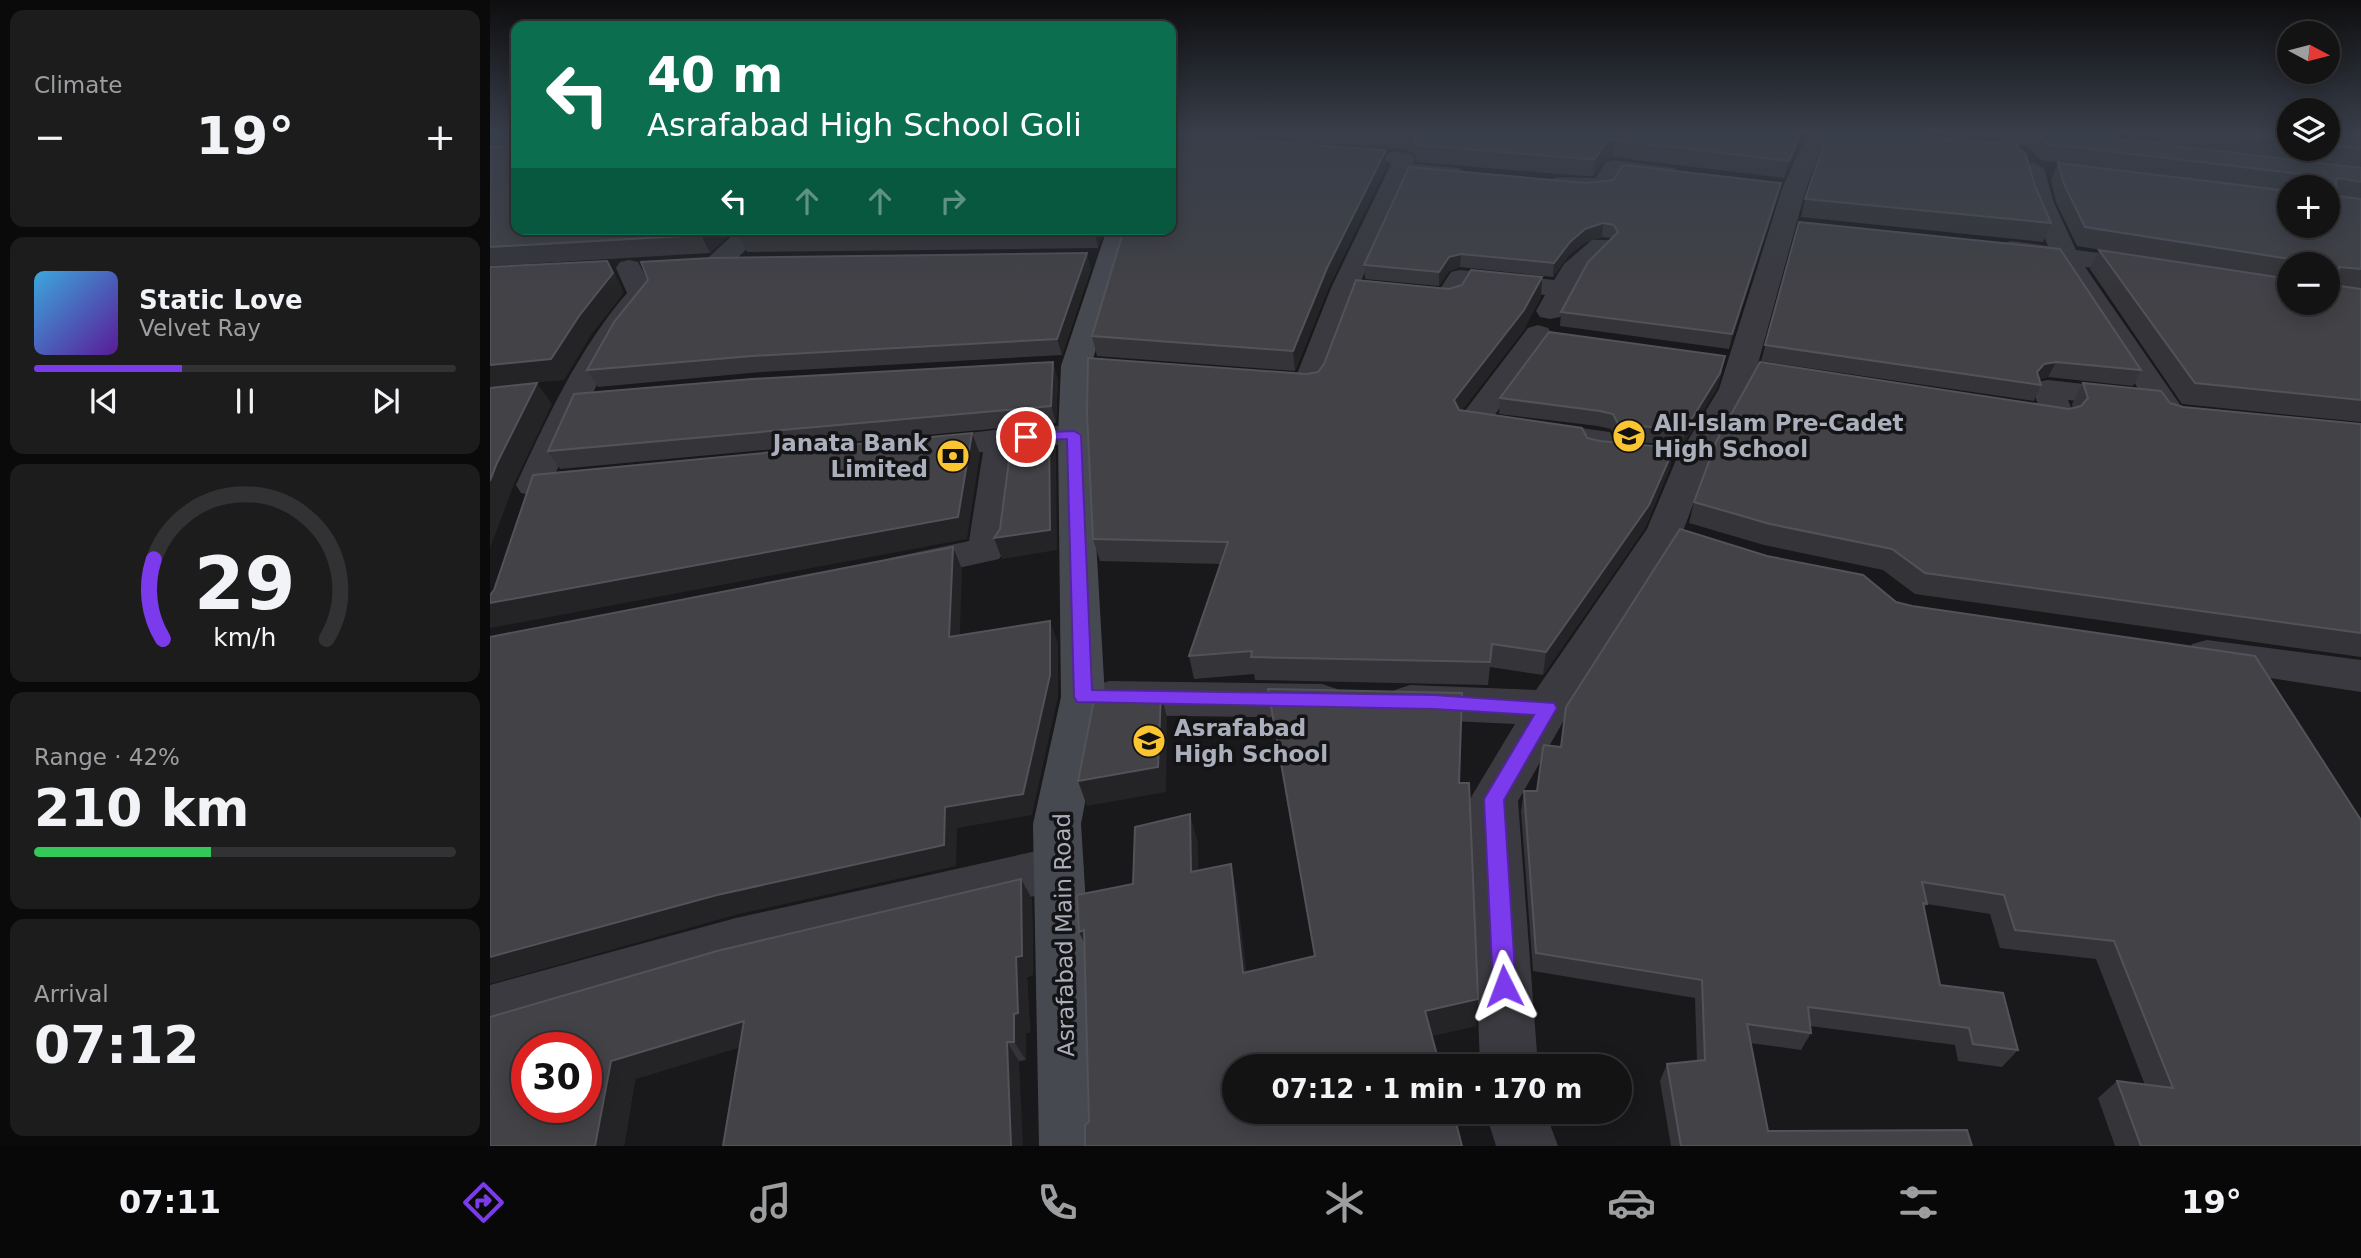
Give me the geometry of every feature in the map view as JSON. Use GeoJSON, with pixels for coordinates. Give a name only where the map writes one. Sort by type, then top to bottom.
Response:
{"type":"FeatureCollection","features":[{"type":"Feature","properties":{"kind":"street"},"geometry":{"type":"LineString","coordinates":[[1240,379],[1308,384],[1345,288],[1391,186]]}},
{"type":"Feature","properties":{"kind":"street"},"geometry":{"type":"LineString","coordinates":[[1508,1054],[1494,799],[1548,708],[1683,537],[1693,460],[1735,389],[1741,366],[1796,226],[1781,186]]}},
{"type":"Feature","properties":{"kind":"street"},"geometry":{"type":"LineString","coordinates":[[2040,186],[2048,224],[2064,254],[2171,415],[2225,421]]}},
{"type":"Feature","properties":{"kind":"street"},"geometry":{"type":"LineString","coordinates":[[746,235],[706,264],[758,262]]}},
{"type":"Feature","properties":{"kind":"street"},"geometry":{"type":"LineString","coordinates":[[1601,245],[1573,270],[1562,289],[1551,336],[1472,423],[1598,439],[1597,450],[1693,460]]}},
{"type":"Feature","properties":{"kind":"street"},"geometry":{"type":"LineString","coordinates":[[1984,246],[2064,254],[2170,271]]}},
{"type":"Feature","properties":{"kind":"street","name":"Asrafabad Main Road"},"geometry":{"type":"LineString","coordinates":[[1070,1146],[1057,824],[1083,697],[1074,435],[1076,368],[1104,249]]}},
{"type":"Feature","properties":{"kind":"street"},"geometry":{"type":"LineString","coordinates":[[520,523],[533,485],[575,396],[625,312],[641,294],[630,268]]}},
{"type":"Feature","properties":{"kind":"street"},"geometry":{"type":"LineString","coordinates":[[1345,288],[1450,298],[1460,278],[1562,289]]}},
{"type":"Feature","properties":{"kind":"street"},"geometry":{"type":"LineString","coordinates":[[1991,407],[2059,417],[2048,389],[2162,401]]}},
{"type":"Feature","properties":{"kind":"street"},"geometry":{"type":"LineString","coordinates":[[540,393],[611,398]]}},
{"type":"Feature","properties":{"kind":"street"},"geometry":{"type":"LineString","coordinates":[[892,450],[1074,435]]}},
{"type":"Feature","properties":{"kind":"street"},"geometry":{"type":"LineString","coordinates":[[863,575],[986,550],[1002,439]]}},
{"type":"Feature","properties":{"kind":"street"},"geometry":{"type":"LineString","coordinates":[[533,485],[602,478]]}},
{"type":"Feature","properties":{"kind":"street"},"geometry":{"type":"LineString","coordinates":[[2176,650],[2361,676]]}},
{"type":"Feature","properties":{"kind":"street"},"geometry":{"type":"LineString","coordinates":[[2253,661],[2282,705]]}},
{"type":"Feature","properties":{"kind":"street"},"geometry":{"type":"LineString","coordinates":[[1083,697],[1363,701],[1548,708]]}},
{"type":"Feature","properties":{"kind":"street"},"geometry":{"type":"LineString","coordinates":[[490,1013],[736,943],[1059,868]]}},
{"type":"Feature","properties":{"kind":"street"},"geometry":{"type":"LineString","coordinates":[[1519,1124],[1527,1146]]}},
{"type":"Feature","properties":{"kind":"building"},"geometry":{"type":"Polygon","coordinates":[[[490,186],[511,186],[511,235],[701,235],[490,247],[490,186]]]}},
{"type":"Feature","properties":{"kind":"building"},"geometry":{"type":"Polygon","coordinates":[[[1176,186],[1368,186],[1327,268],[1293,351],[1092,336],[1122,235],[1176,235],[1176,186]]]}},
{"type":"Feature","properties":{"kind":"building"},"geometry":{"type":"Polygon","coordinates":[[[1400,186],[1780,186],[1732,334],[1561,312],[1588,262],[1618,232],[1614,225],[1603,223],[1585,229],[1570,242],[1554,263],[1461,254],[1449,257],[1439,272],[1364,265],[1400,186]]]}},
{"type":"Feature","properties":{"kind":"building"},"geometry":{"type":"Polygon","coordinates":[[[1809,186],[2035,186],[2051,223],[1805,199],[1809,186]]]}},
{"type":"Feature","properties":{"kind":"building"},"geometry":{"type":"Polygon","coordinates":[[[2065,186],[2252,186],[2277,190],[2277,238],[2340,238],[2340,196],[2361,199],[2361,269],[2340,267],[2340,252],[2277,252],[2277,257],[2085,227],[2065,186]]]}},
{"type":"Feature","properties":{"kind":"building"},"geometry":{"type":"Polygon","coordinates":[[[1799,222],[2060,249],[2141,370],[2056,362],[2044,364],[2037,372],[2041,385],[1765,345],[1799,222]]]}},
{"type":"Feature","properties":{"kind":"building"},"geometry":{"type":"Polygon","coordinates":[[[2099,250],[2277,277],[2277,315],[2340,315],[2340,286],[2361,289],[2361,400],[2195,383],[2099,250]]]}},
{"type":"Feature","properties":{"kind":"building"},"geometry":{"type":"Polygon","coordinates":[[[1087,253],[1057,339],[752,356],[587,370],[614,322],[648,280],[641,262],[710,258],[1087,253]]]}},
{"type":"Feature","properties":{"kind":"building"},"geometry":{"type":"Polygon","coordinates":[[[607,261],[613,273],[579,316],[551,359],[490,365],[490,267],[607,261]]]}},
{"type":"Feature","properties":{"kind":"building"},"geometry":{"type":"Polygon","coordinates":[[[1471,270],[1542,277],[1524,310],[1454,400],[1459,410],[1582,428],[1587,438],[1600,441],[1674,448],[1649,505],[1546,652],[1492,644],[1490,662],[1251,657],[1252,651],[1189,656],[1228,542],[1093,539],[1087,413],[1088,358],[1307,374],[1318,372],[1324,364],[1356,280],[1449,289],[1462,285],[1471,270]]]}},
{"type":"Feature","properties":{"kind":"building"},"geometry":{"type":"Polygon","coordinates":[[[1549,332],[1725,356],[1720,373],[1685,430],[1618,424],[1613,414],[1600,411],[1500,398],[1549,332]]]}},
{"type":"Feature","properties":{"kind":"building"},"geometry":{"type":"Polygon","coordinates":[[[1053,362],[1051,406],[548,451],[574,394],[752,379],[1053,362]]]}},
{"type":"Feature","properties":{"kind":"building"},"geometry":{"type":"Polygon","coordinates":[[[1760,362],[2069,409],[2081,406],[2088,398],[2083,383],[2161,391],[2170,403],[2183,407],[2361,424],[2361,633],[1925,573],[1892,549],[1770,524],[1694,502],[1717,440],[1760,362]]]}},
{"type":"Feature","properties":{"kind":"building"},"geometry":{"type":"Polygon","coordinates":[[[537,383],[497,463],[490,481],[490,388],[537,383]]]}},
{"type":"Feature","properties":{"kind":"building"},"geometry":{"type":"Polygon","coordinates":[[[1049,427],[1050,530],[994,538],[1000,529],[1013,430],[1049,427]]]}},
{"type":"Feature","properties":{"kind":"building"},"geometry":{"type":"Polygon","coordinates":[[[972,433],[958,517],[490,603],[490,595],[533,475],[972,433]]]}},
{"type":"Feature","properties":{"kind":"building"},"geometry":{"type":"Polygon","coordinates":[[[1680,529],[1767,556],[1863,575],[1896,602],[1912,606],[2255,656],[2361,820],[2361,1146],[2141,1146],[2117,1081],[2173,1088],[2114,941],[2015,930],[2004,895],[1922,882],[1927,904],[1923,903],[1940,985],[2003,993],[2018,1050],[1973,1044],[1969,1028],[1808,1007],[1811,1033],[1747,1024],[1768,1131],[1967,1130],[1972,1146],[1681,1146],[1667,1064],[1705,1060],[1702,980],[1536,953],[1524,791],[1537,791],[1544,745],[1561,747],[1566,707],[1680,529]]]}},
{"type":"Feature","properties":{"kind":"building"},"geometry":{"type":"Polygon","coordinates":[[[953,547],[949,637],[1050,621],[1050,675],[1023,794],[945,807],[944,845],[717,895],[490,957],[490,637],[953,547]]]}},
{"type":"Feature","properties":{"kind":"building"},"geometry":{"type":"Polygon","coordinates":[[[1268,689],[1462,693],[1459,783],[1469,783],[1478,999],[1425,1011],[1437,1054],[1222,1054],[1222,1124],[1456,1124],[1462,1146],[1085,1146],[1085,1125],[1089,1122],[1084,930],[1079,932],[1077,895],[1133,884],[1135,827],[1190,814],[1191,872],[1231,864],[1243,973],[1315,956],[1268,689]]]}},
{"type":"Feature","properties":{"kind":"building"},"geometry":{"type":"Polygon","coordinates":[[[1161,693],[1158,767],[1078,781],[1095,695],[1161,693]]]}},
{"type":"Feature","properties":{"kind":"building"},"geometry":{"type":"Polygon","coordinates":[[[1021,879],[1022,956],[1016,957],[1018,1013],[1014,1014],[1014,1042],[1007,1042],[1011,1146],[723,1146],[744,1021],[611,1061],[602,1109],[602,1032],[511,1032],[511,1123],[599,1123],[595,1146],[490,1146],[490,1017],[717,951],[1021,879]]]}},
{"type":"Feature","properties":{"kind":"place","name":"All-Islam Pre-Cadet High School"},"geometry":{"type":"Point","coordinates":[1629,436]}},
{"type":"Feature","properties":{"kind":"place","name":"Janata Bank Limited"},"geometry":{"type":"Point","coordinates":[953,456]}},
{"type":"Feature","properties":{"kind":"place","name":"Asrafabad High School"},"geometry":{"type":"Point","coordinates":[1149,741]}},
{"type":"Feature","properties":{"kind":"route"},"geometry":{"type":"LineString","coordinates":[[1026,437],[1074,435],[1078,487],[1083,697],[1434,702],[1548,708],[1494,799],[1504,986]]}}]}
